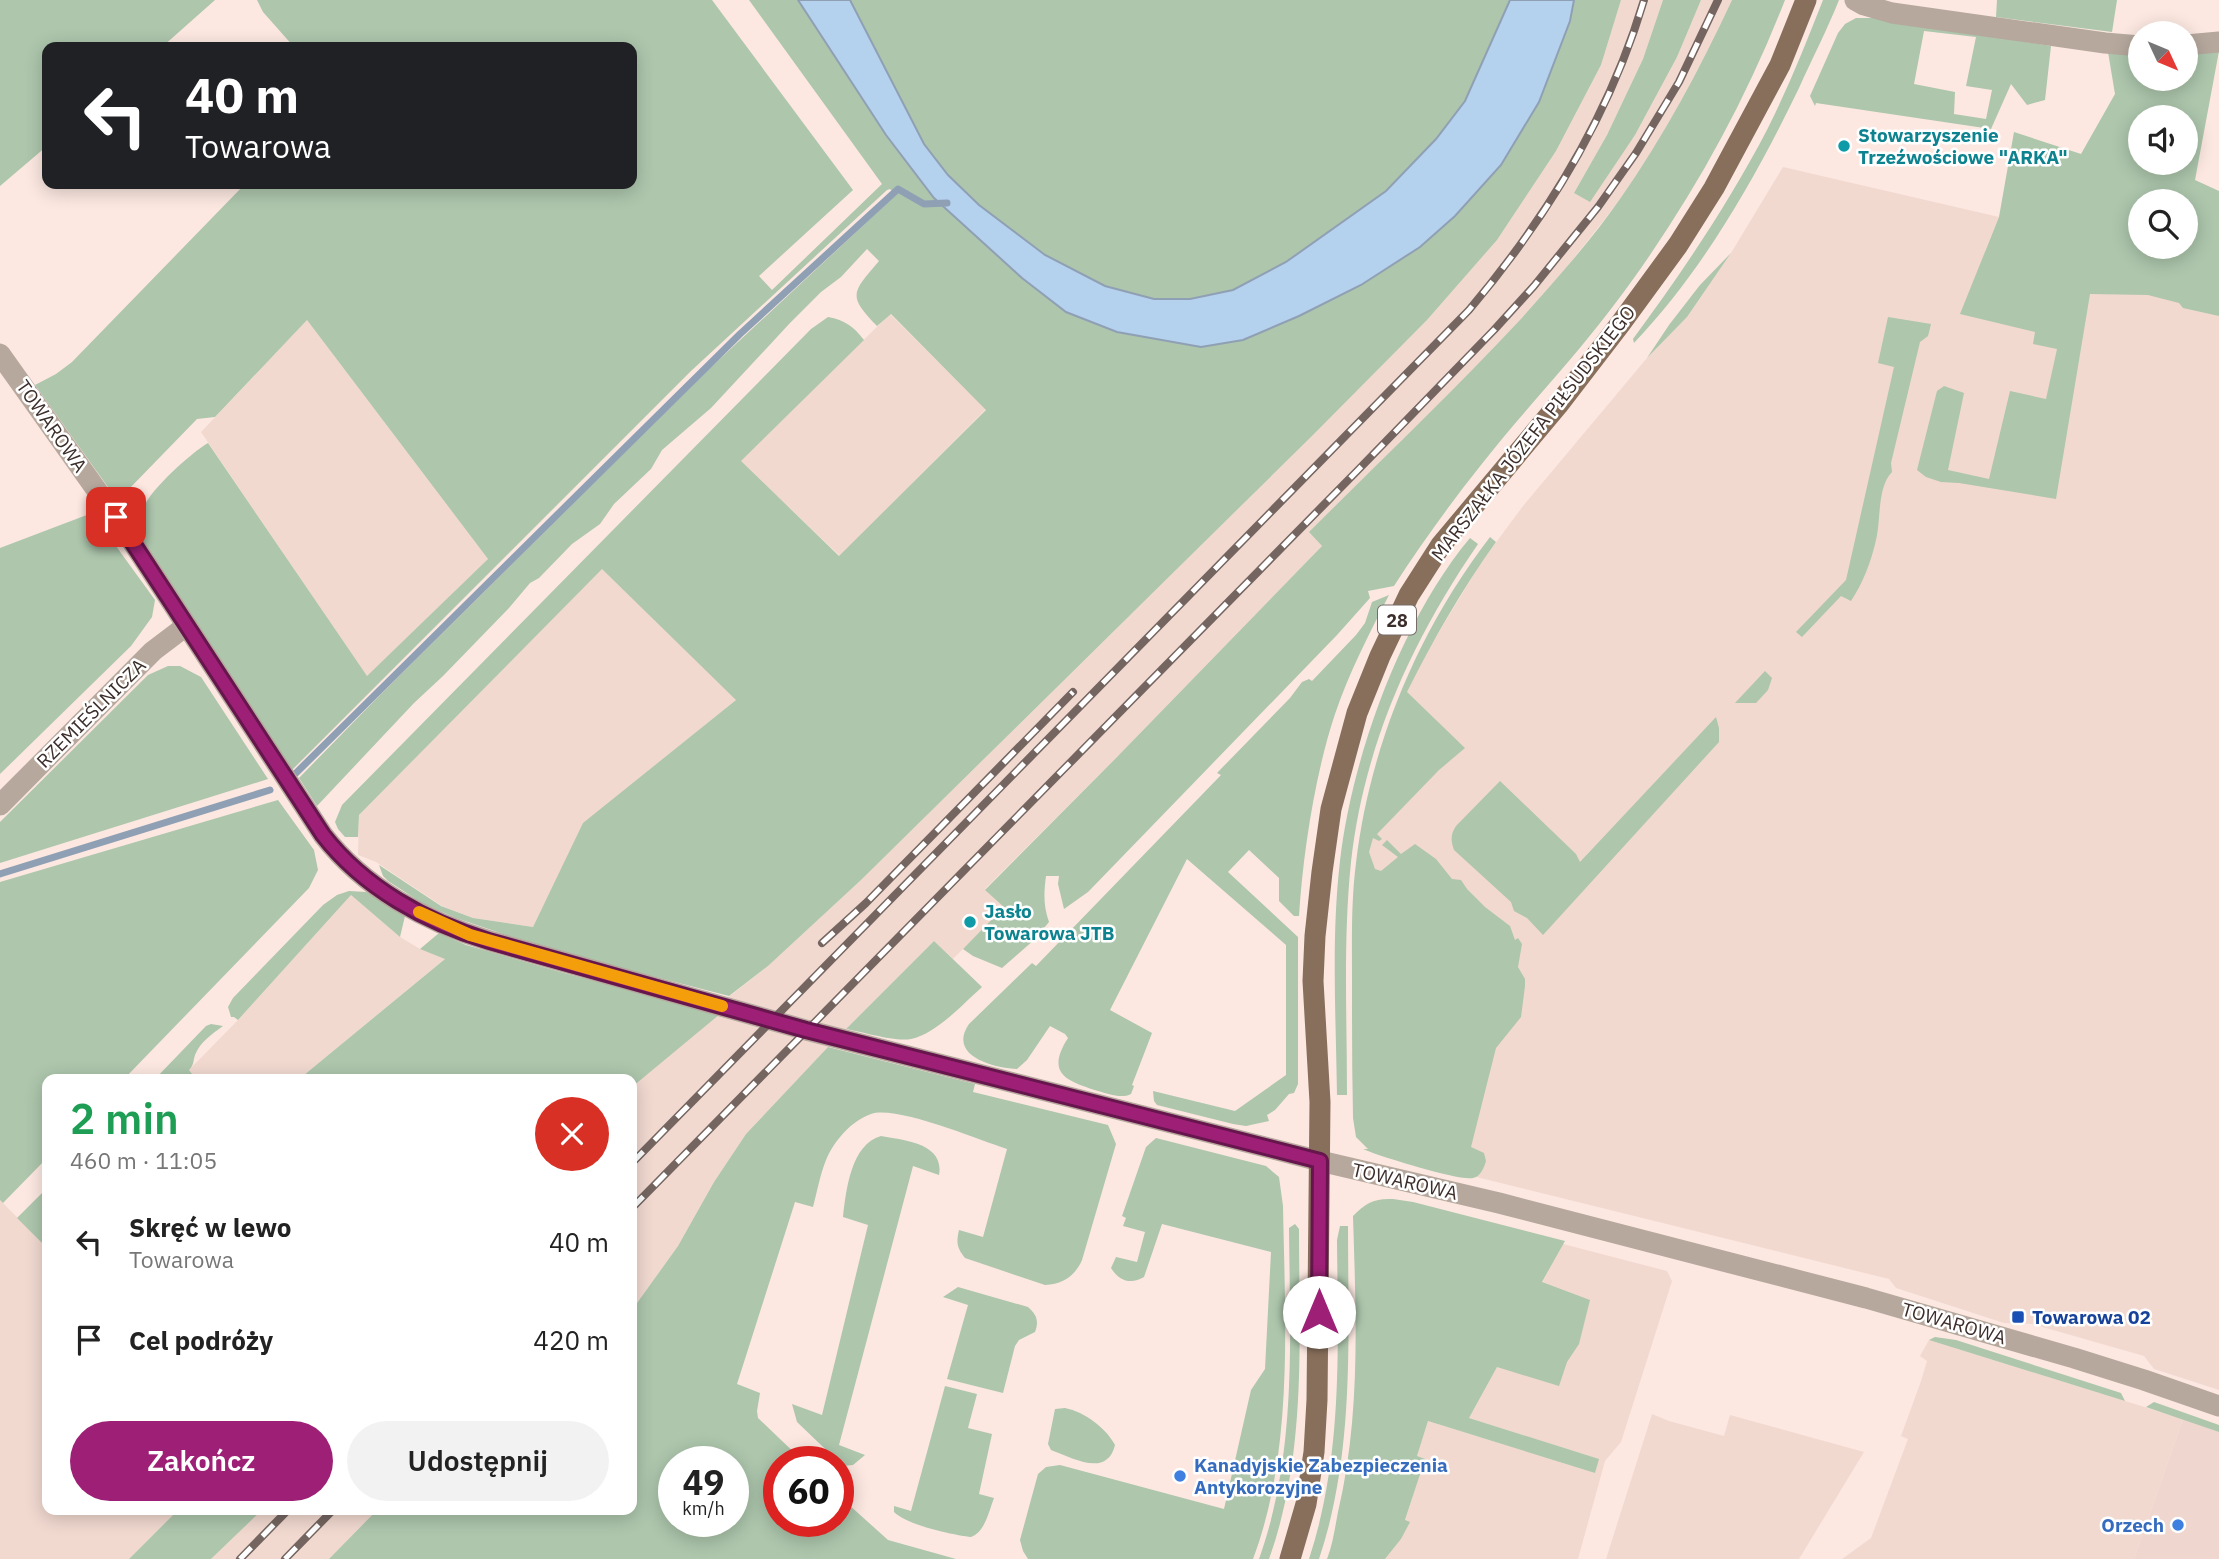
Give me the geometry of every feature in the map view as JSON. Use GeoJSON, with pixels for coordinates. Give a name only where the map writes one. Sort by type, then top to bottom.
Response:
{"type":"FeatureCollection","features":[{"type":"Feature","properties":{"kind":"main road","name":"MARSZAŁKA JÓZEFA PIŁSUDSKIEGO"},"geometry":{"type":"LineString","coordinates":[[1290,1559],[1306,1504],[1314,1452],[1319,1312],[1320,1102],[1313,981],[1322,872],[1331,809],[1357,712],[1409,595],[1441,545],[1558,404],[1678,245],[1714,188],[1780,65],[1806,0]]}},
{"type":"Feature","properties":{"kind":"street"},"geometry":{"type":"LineString","coordinates":[[1855,0],[1892,13],[2128,45]]}},
{"type":"Feature","properties":{"kind":"street"},"geometry":{"type":"LineString","coordinates":[[2198,44],[2219,43]]}},
{"type":"Feature","properties":{"kind":"street","name":"TOWAROWA"},"geometry":{"type":"LineString","coordinates":[[0,354],[120,523],[332,847],[376,887],[426,916],[489,941],[806,1030],[1320,1161],[1499,1203],[1876,1301],[2144,1380],[2219,1406]]}},
{"type":"Feature","properties":{"kind":"street","name":"RZEMIEŚLNICZA"},"geometry":{"type":"LineString","coordinates":[[0,805],[153,651],[186,626]]}},
{"type":"Feature","properties":{"kind":"shaded area"},"geometry":{"type":"Polygon","coordinates":[[[1621,0],[1663,0],[1643,59],[1607,135],[1574,193],[1589,201],[1635,135],[1677,57],[1701,0],[1732,0],[1702,64],[1659,141],[1619,201],[1555,282],[1485,358],[1310,533],[1322,546],[985,889],[1005,907],[953,959],[934,941],[746,1134],[714,1182],[678,1246],[637,1303],[637,1074],[631,1074],[768,966],[861,880],[1427,320],[1497,240],[1556,151],[1601,65],[1621,0]]]}},
{"type":"Feature","properties":{"kind":"shaded area"},"geometry":{"type":"Polygon","coordinates":[[[1783,167],[1999,217],[1985,251],[2219,270],[2219,1390],[2154,1369],[2144,1356],[2032,1324],[2004,1323],[1896,1288],[1889,1279],[1460,1173],[1360,921],[1370,810],[1406,692],[1428,650],[1480,564],[1523,506],[1647,358],[1687,317],[1731,253],[1783,167]]]}},
{"type":"Feature","properties":{"kind":"shaded area"},"geometry":{"type":"Polygon","coordinates":[[[890,314],[986,409],[840,556],[740,461],[890,314]]]}},
{"type":"Feature","properties":{"kind":"shaded area"},"geometry":{"type":"Polygon","coordinates":[[[307,320],[488,559],[367,677],[201,432],[307,320]]]}},
{"type":"Feature","properties":{"kind":"shaded area"},"geometry":{"type":"Polygon","coordinates":[[[602,568],[737,699],[584,823],[533,927],[473,918],[442,906],[376,862],[358,855],[359,815],[602,568]]]}},
{"type":"Feature","properties":{"kind":"shaded area"},"geometry":{"type":"Polygon","coordinates":[[[351,895],[400,937],[420,949],[446,958],[305,1074],[192,1074],[189,1070],[351,895]]]}},
{"type":"Feature","properties":{"kind":"shaded area"},"geometry":{"type":"Polygon","coordinates":[[[0,1200],[42,1243],[42,1515],[173,1515],[129,1559],[0,1559],[0,1200]]]}},
{"type":"Feature","properties":{"kind":"shaded area"},"geometry":{"type":"Polygon","coordinates":[[[1563,1244],[1667,1271],[1672,1281],[1621,1442],[1605,1461],[1578,1559],[1385,1559],[1401,1539],[1409,1522],[1405,1521],[1424,1460],[1417,1456],[1428,1421],[1595,1473],[1598,1459],[1469,1418],[1563,1244]]]}},
{"type":"Feature","properties":{"kind":"shaded area"},"geometry":{"type":"Polygon","coordinates":[[[1929,1340],[2183,1419],[2134,1559],[1842,1559],[1871,1538],[1908,1439],[1901,1436],[1927,1361],[1920,1356],[1929,1340]]]}},
{"type":"Feature","properties":{"kind":"shaded area"},"geometry":{"type":"Polygon","coordinates":[[[1652,1414],[1724,1436],[1730,1415],[1864,1452],[1799,1559],[1606,1559],[1652,1414]]]}},
{"type":"Feature","properties":{"kind":"shaded area","name":"Orzech"},"geometry":{"type":"Polygon","coordinates":[[[2183,1419],[2219,1432],[2219,1559],[2134,1559],[2183,1419]]]}},
{"type":"Feature","properties":{"kind":"shaded area"},"geometry":{"type":"Polygon","coordinates":[[[257,1515],[372,1515],[329,1559],[211,1559],[257,1515]]]}},
{"type":"Feature","properties":{"kind":"green space"},"geometry":{"type":"Polygon","coordinates":[[[0,0],[215,0],[168,42],[42,42],[42,150],[0,186],[0,0]]]}},
{"type":"Feature","properties":{"kind":"green space"},"geometry":{"type":"Polygon","coordinates":[[[257,0],[712,0],[853,190],[759,276],[772,290],[882,184],[749,0],[798,0],[886,135],[934,198],[1022,278],[1201,347],[1244,340],[1299,316],[1361,285],[1420,247],[1455,216],[1501,165],[1539,102],[1570,21],[1574,0],[1621,0],[1601,65],[1556,151],[1497,240],[1427,320],[861,880],[768,966],[729,996],[613,966],[456,918],[422,903],[388,881],[379,865],[441,906],[473,918],[533,927],[583,823],[736,700],[602,569],[359,815],[358,837],[345,837],[335,822],[342,805],[811,329],[828,317],[849,325],[864,340],[741,461],[839,556],[986,410],[891,314],[877,326],[861,307],[857,300],[859,287],[879,261],[867,249],[841,277],[821,292],[790,323],[711,408],[662,450],[651,469],[614,504],[600,524],[572,544],[539,578],[530,583],[317,806],[299,778],[709,369],[896,195],[890,189],[887,190],[691,371],[292,770],[140,535],[144,507],[163,482],[208,443],[367,676],[488,559],[307,320],[215,417],[197,419],[128,490],[110,490],[35,385],[72,362],[240,189],[637,189],[637,42],[290,42],[263,12],[257,0]]]}},
{"type":"Feature","properties":{"kind":"green space"},"geometry":{"type":"Polygon","coordinates":[[[850,0],[1510,0],[1465,101],[1436,139],[1386,191],[1286,262],[1233,290],[1190,299],[1154,299],[1105,286],[1045,255],[979,205],[948,175],[924,144],[850,0]]]}},
{"type":"Feature","properties":{"kind":"green space"},"geometry":{"type":"Polygon","coordinates":[[[1663,0],[1701,0],[1677,57],[1635,135],[1590,202],[1574,193],[1607,135],[1643,59],[1663,0]]]}},
{"type":"Feature","properties":{"kind":"green space"},"geometry":{"type":"Polygon","coordinates":[[[1732,0],[1785,0],[1750,81],[1710,158],[1665,233],[1614,305],[1469,480],[1394,586],[1368,591],[1370,598],[1337,635],[1088,892],[1064,909],[1058,884],[1059,876],[1046,876],[1044,899],[1049,922],[1034,940],[1002,968],[963,949],[1004,907],[985,890],[1322,546],[1309,532],[1493,348],[1584,246],[1620,199],[1666,127],[1732,0]]]}},
{"type":"Feature","properties":{"kind":"green space"},"geometry":{"type":"Polygon","coordinates":[[[1823,0],[1839,0],[1799,88],[1746,189],[1683,285],[1634,343],[1633,339],[1705,236],[1753,156],[1783,96],[1823,0]]]}},
{"type":"Feature","properties":{"kind":"green space"},"geometry":{"type":"Polygon","coordinates":[[[1997,0],[2117,0],[2112,32],[1996,17],[1997,0]]]}},
{"type":"Feature","properties":{"kind":"green space"},"geometry":{"type":"Polygon","coordinates":[[[1856,18],[1881,18],[2051,46],[2045,100],[2027,105],[2011,84],[1991,129],[1816,103],[1815,106],[1810,96],[1838,33],[1845,24],[1856,18]],[[1924,31],[1914,84],[1955,92],[1954,114],[1986,119],[1992,90],[1966,86],[1976,37],[1924,31]]]}},
{"type":"Feature","properties":{"kind":"green space"},"geometry":{"type":"Polygon","coordinates":[[[2219,51],[2198,164],[2198,105],[2128,105],[2128,175],[2196,175],[2195,180],[2219,191],[2219,316],[2183,308],[2179,303],[2148,295],[2090,294],[2056,499],[1941,482],[1926,477],[1917,470],[1937,391],[1944,386],[1964,393],[1948,470],[1989,479],[2010,391],[2046,399],[2057,349],[2033,344],[2035,332],[1960,314],[1999,217],[2014,132],[2081,154],[2115,94],[2108,52],[2128,53],[2128,91],[2198,91],[2198,53],[2219,51]]]}},
{"type":"Feature","properties":{"kind":"green space"},"geometry":{"type":"Polygon","coordinates":[[[1731,253],[1687,317],[1647,358],[1700,285],[1731,253]]]}},
{"type":"Feature","properties":{"kind":"green space"},"geometry":{"type":"Polygon","coordinates":[[[1888,317],[1931,324],[1928,336],[1920,342],[1891,463],[1892,472],[1884,486],[1874,548],[1863,580],[1851,601],[1841,596],[1802,637],[1796,632],[1846,580],[1894,367],[1878,363],[1888,317]]]}},
{"type":"Feature","properties":{"kind":"green space"},"geometry":{"type":"Polygon","coordinates":[[[92,513],[155,600],[152,617],[131,646],[0,774],[0,548],[92,513]]]}},
{"type":"Feature","properties":{"kind":"green space"},"geometry":{"type":"Polygon","coordinates":[[[1490,537],[1496,542],[1448,615],[1407,692],[1465,748],[1439,770],[1377,834],[1382,839],[1379,841],[1373,838],[1369,852],[1375,869],[1381,871],[1398,857],[1382,845],[1387,840],[1401,854],[1415,844],[1436,859],[1452,879],[1461,880],[1485,907],[1510,926],[1515,940],[1518,938],[1522,944],[1518,967],[1525,979],[1521,1017],[1496,1048],[1471,1147],[1484,1153],[1486,1161],[1478,1176],[1465,1178],[1373,1153],[1363,1149],[1368,1149],[1356,1137],[1353,1118],[1353,907],[1363,819],[1373,775],[1401,691],[1441,611],[1490,537]]]}},
{"type":"Feature","properties":{"kind":"green space"},"geometry":{"type":"Polygon","coordinates":[[[1470,538],[1478,544],[1454,580],[1412,656],[1379,735],[1367,776],[1357,819],[1349,891],[1346,949],[1347,1095],[1337,1095],[1337,890],[1346,820],[1356,778],[1368,734],[1402,648],[1445,571],[1470,538]]]}},
{"type":"Feature","properties":{"kind":"green space"},"geometry":{"type":"Polygon","coordinates":[[[1389,595],[1353,669],[1328,737],[1311,814],[1299,916],[1294,916],[1279,901],[1279,878],[1249,850],[1228,872],[1298,937],[1298,1084],[1294,1093],[1289,1094],[1267,1115],[1269,1121],[1246,1126],[1233,1124],[1157,1105],[1154,1101],[1153,1091],[1235,1111],[1286,1075],[1286,945],[1187,859],[1110,1010],[1152,1033],[1131,1094],[1119,1096],[1106,1093],[1077,1084],[1063,1074],[1059,1068],[1059,1060],[1068,1038],[1050,1026],[1027,1060],[1017,1069],[986,1063],[968,1052],[964,1035],[969,1024],[1032,963],[1036,966],[1221,775],[1217,773],[1290,698],[1302,682],[1309,679],[1312,681],[1356,635],[1365,623],[1372,602],[1389,595]]]}},
{"type":"Feature","properties":{"kind":"green space"},"geometry":{"type":"Polygon","coordinates":[[[168,666],[180,666],[201,677],[268,779],[0,863],[0,822],[148,675],[168,666]]]}},
{"type":"Feature","properties":{"kind":"green space"},"geometry":{"type":"Polygon","coordinates":[[[1765,671],[1772,678],[1768,690],[1756,703],[1735,703],[1765,671]]]}},
{"type":"Feature","properties":{"kind":"green space"},"geometry":{"type":"Polygon","coordinates":[[[1716,717],[1719,742],[1543,935],[1527,918],[1514,911],[1511,902],[1454,850],[1452,838],[1456,826],[1500,781],[1576,854],[1580,862],[1716,717]]]}},
{"type":"Feature","properties":{"kind":"green space"},"geometry":{"type":"Polygon","coordinates":[[[278,800],[314,850],[318,870],[309,888],[129,1074],[42,1074],[42,1163],[3,1203],[0,1200],[0,882],[278,800]]]}},
{"type":"Feature","properties":{"kind":"green space"},"geometry":{"type":"Polygon","coordinates":[[[349,891],[366,892],[405,916],[400,937],[351,895],[238,1020],[231,1017],[228,1007],[233,998],[323,905],[337,895],[349,891]]]}},
{"type":"Feature","properties":{"kind":"green space"},"geometry":{"type":"Polygon","coordinates":[[[439,933],[466,945],[720,1014],[637,1083],[637,1074],[305,1074],[445,959],[420,949],[439,933]]]}},
{"type":"Feature","properties":{"kind":"green space"},"geometry":{"type":"Polygon","coordinates":[[[934,941],[982,987],[939,1025],[911,1039],[888,1038],[846,1029],[934,941]]]}},
{"type":"Feature","properties":{"kind":"green space"},"geometry":{"type":"Polygon","coordinates":[[[206,1026],[223,1026],[210,1035],[197,1050],[189,1070],[192,1074],[160,1074],[206,1026]]]}},
{"type":"Feature","properties":{"kind":"green space"},"geometry":{"type":"Polygon","coordinates":[[[828,1047],[975,1084],[973,1092],[1108,1125],[1116,1144],[1082,1260],[1072,1275],[1057,1283],[1045,1285],[965,1258],[958,1245],[959,1230],[983,1237],[1007,1149],[938,1125],[899,1114],[871,1114],[864,1117],[844,1132],[829,1153],[813,1207],[795,1202],[737,1384],[760,1393],[758,1418],[787,1446],[763,1446],[763,1537],[854,1537],[854,1509],[888,1540],[956,1559],[329,1559],[372,1515],[637,1515],[637,1303],[678,1246],[714,1182],[746,1134],[828,1047]]]}},
{"type":"Feature","properties":{"kind":"green space"},"geometry":{"type":"Polygon","coordinates":[[[881,1136],[920,1145],[936,1156],[939,1175],[913,1166],[839,1445],[842,1446],[822,1446],[797,1422],[792,1404],[822,1415],[868,1225],[843,1217],[848,1182],[857,1158],[871,1141],[881,1136]]]}},
{"type":"Feature","properties":{"kind":"green space"},"geometry":{"type":"Polygon","coordinates":[[[1156,1138],[1266,1166],[1279,1177],[1283,1206],[1284,1385],[1275,1474],[1266,1517],[1253,1559],[1028,1559],[1020,1540],[1038,1474],[1046,1467],[1060,1465],[1224,1509],[1251,1390],[1265,1369],[1271,1252],[1162,1224],[1144,1277],[1130,1281],[1118,1276],[1111,1268],[1116,1257],[1137,1262],[1145,1232],[1123,1226],[1126,1218],[1122,1216],[1146,1147],[1156,1138]]]}},
{"type":"Feature","properties":{"kind":"green space"},"geometry":{"type":"Polygon","coordinates":[[[42,1193],[42,1243],[17,1218],[42,1193]]]}},
{"type":"Feature","properties":{"kind":"green space"},"geometry":{"type":"Polygon","coordinates":[[[1393,1199],[1565,1241],[1542,1282],[1590,1300],[1579,1344],[1567,1362],[1559,1386],[1497,1367],[1469,1418],[1599,1459],[1595,1473],[1428,1421],[1417,1456],[1425,1459],[1405,1520],[1410,1522],[1401,1539],[1385,1559],[1327,1559],[1345,1475],[1354,1402],[1356,1328],[1353,1216],[1371,1202],[1393,1199]]]}},
{"type":"Feature","properties":{"kind":"green space"},"geometry":{"type":"Polygon","coordinates":[[[1295,1224],[1299,1229],[1300,1354],[1295,1437],[1281,1519],[1269,1559],[1259,1559],[1280,1478],[1285,1437],[1290,1354],[1289,1228],[1295,1224]]]}},
{"type":"Feature","properties":{"kind":"green space"},"geometry":{"type":"Polygon","coordinates":[[[1340,1226],[1348,1226],[1348,1352],[1344,1436],[1331,1519],[1319,1559],[1309,1559],[1328,1481],[1333,1441],[1338,1361],[1337,1240],[1340,1226]]]}},
{"type":"Feature","properties":{"kind":"green space"},"geometry":{"type":"Polygon","coordinates":[[[958,1287],[1028,1307],[1035,1316],[1035,1332],[1019,1340],[1015,1346],[1003,1393],[947,1379],[968,1305],[943,1297],[958,1287]]]}},
{"type":"Feature","properties":{"kind":"green space"},"geometry":{"type":"Polygon","coordinates":[[[1935,1337],[1956,1340],[2121,1393],[2125,1401],[1929,1340],[1935,1337]]]}},
{"type":"Feature","properties":{"kind":"green space"},"geometry":{"type":"Polygon","coordinates":[[[945,1386],[977,1394],[968,1428],[992,1434],[979,1494],[994,1498],[983,1526],[971,1537],[919,1525],[894,1512],[894,1506],[911,1511],[945,1386]]]}},
{"type":"Feature","properties":{"kind":"green space"},"geometry":{"type":"Polygon","coordinates":[[[2154,1402],[2219,1425],[2219,1432],[2146,1407],[2154,1402]]]}},
{"type":"Feature","properties":{"kind":"green space"},"geometry":{"type":"Polygon","coordinates":[[[1065,1408],[1087,1417],[1111,1439],[1115,1445],[1105,1461],[1088,1463],[1051,1450],[1048,1444],[1055,1409],[1065,1408]]]}},
{"type":"Feature","properties":{"kind":"green space"},"geometry":{"type":"Polygon","coordinates":[[[854,1451],[865,1455],[854,1464],[854,1451]]]}},
{"type":"Feature","properties":{"kind":"green space"},"geometry":{"type":"Polygon","coordinates":[[[173,1515],[257,1515],[211,1559],[129,1559],[173,1515]]]}},
{"type":"Feature","properties":{"kind":"water"},"geometry":{"type":"Polygon","coordinates":[[[798,0],[850,0],[924,144],[948,175],[979,205],[1045,255],[1105,286],[1154,299],[1190,299],[1233,290],[1286,262],[1386,191],[1436,139],[1465,101],[1510,0],[1574,0],[1570,21],[1539,102],[1501,165],[1455,216],[1420,247],[1361,285],[1243,340],[1201,347],[1117,332],[1066,312],[1022,278],[934,198],[886,135],[798,0]]]}},
{"type":"Feature","properties":{"kind":"waterway"},"geometry":{"type":"LineString","coordinates":[[296,773],[740,334],[898,189],[924,204],[947,203]]}},
{"type":"Feature","properties":{"kind":"waterway"},"geometry":{"type":"LineString","coordinates":[[0,874],[270,790]]}},
{"type":"Feature","properties":{"kind":"railway"},"geometry":{"type":"LineString","coordinates":[[637,1158],[1469,310],[1524,239],[1573,164],[1613,85],[1644,0]]}},
{"type":"Feature","properties":{"kind":"railway"},"geometry":{"type":"LineString","coordinates":[[637,1203],[1359,469],[1534,286],[1598,207],[1636,153],[1679,82],[1718,0]]}},
{"type":"Feature","properties":{"kind":"railway"},"geometry":{"type":"LineString","coordinates":[[822,943],[866,903],[1073,692]]}},
{"type":"Feature","properties":{"kind":"railway"},"geometry":{"type":"LineString","coordinates":[[240,1559],[283,1515]]}},
{"type":"Feature","properties":{"kind":"railway"},"geometry":{"type":"LineString","coordinates":[[285,1559],[328,1515]]}},
{"type":"Feature","properties":{"kind":"slow traffic"},"geometry":{"type":"LineString","coordinates":[[419,912],[470,935],[722,1006]]}},
{"type":"Feature","properties":{"kind":"place","name":"Stowarzyszenie Trzeźwościowe \"ARKA\""},"geometry":{"type":"Point","coordinates":[1844,146]}},
{"type":"Feature","properties":{"kind":"place","name":"Jasło Towarowa JTB"},"geometry":{"type":"Point","coordinates":[970,922]}},
{"type":"Feature","properties":{"kind":"place","name":"Towarowa 02"},"geometry":{"type":"Point","coordinates":[2018,1317]}},
{"type":"Feature","properties":{"kind":"place","name":"Kanadyjskie Zabezpieczenia Antykorozyjne"},"geometry":{"type":"Point","coordinates":[1180,1476]}},
{"type":"Feature","properties":{"kind":"place","name":"Orzech"},"geometry":{"type":"Point","coordinates":[2178,1525]}},
{"type":"Feature","properties":{"kind":"route"},"geometry":{"type":"LineString","coordinates":[[116,517],[323,835],[339,855],[388,895],[426,916],[489,941],[806,1030],[1320,1161],[1319,1312]]}}]}
